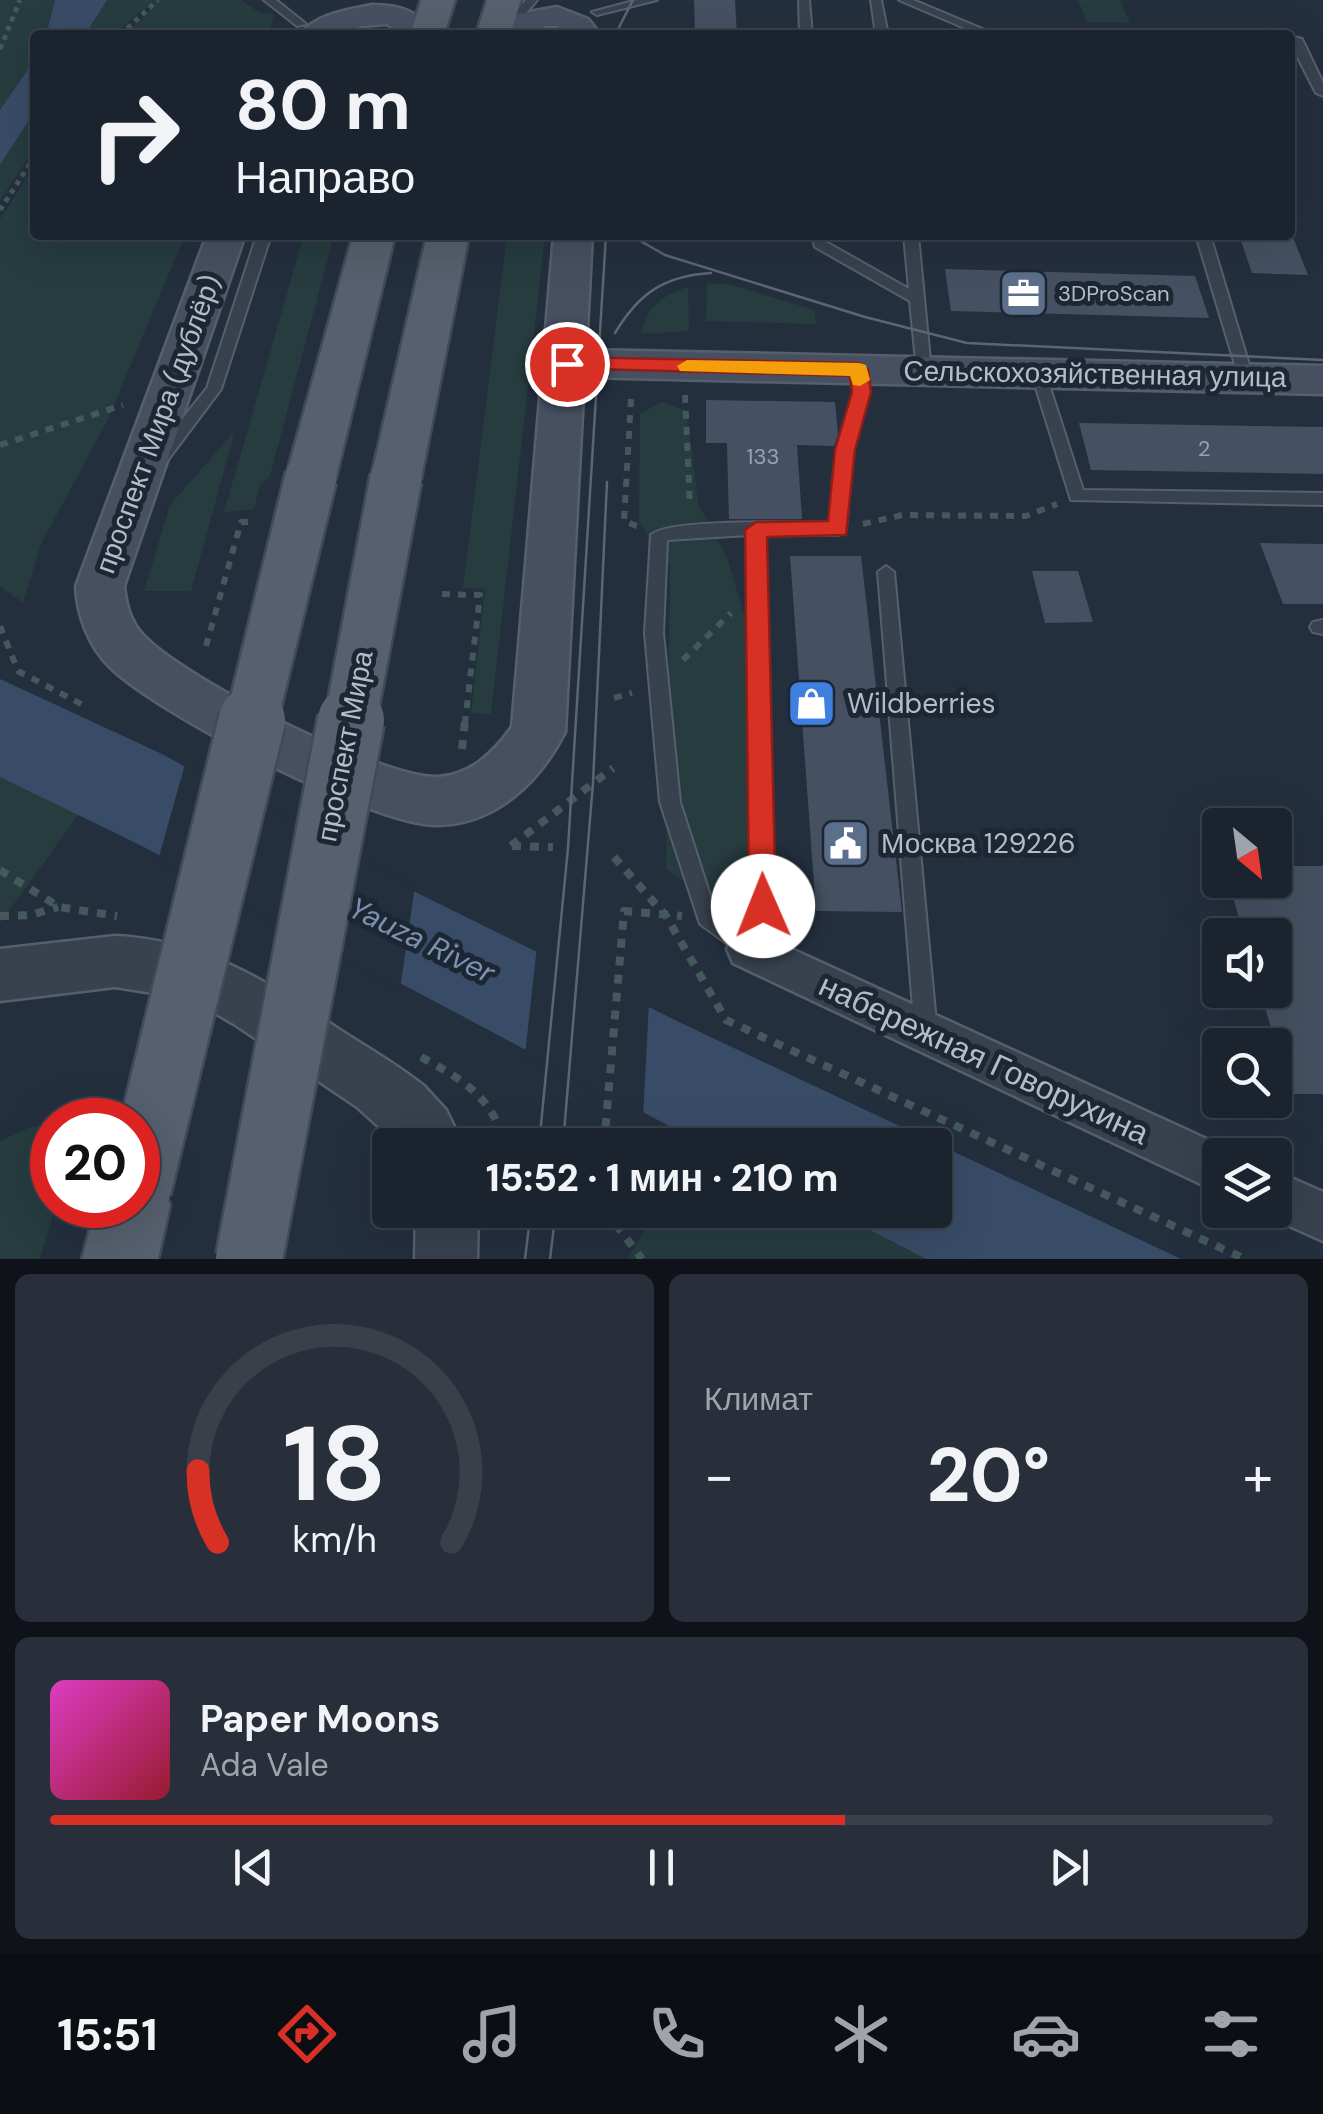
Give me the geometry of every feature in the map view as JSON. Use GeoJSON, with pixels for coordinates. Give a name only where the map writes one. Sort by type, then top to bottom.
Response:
{"type":"FeatureCollection","features":[{"type":"Feature","properties":{"kind":"main road"},"geometry":{"type":"LineString","coordinates":[[306,30],[328,0]]}},
{"type":"Feature","properties":{"kind":"main road"},"geometry":{"type":"LineString","coordinates":[[429,30],[438,0]]}},
{"type":"Feature","properties":{"kind":"main road"},"geometry":{"type":"LineString","coordinates":[[494,30],[504,0]]}},
{"type":"Feature","properties":{"kind":"main road"},"geometry":{"type":"LineString","coordinates":[[308,30],[346,15],[386,9],[408,18],[416,30]]}},
{"type":"Feature","properties":{"kind":"main road"},"geometry":{"type":"LineString","coordinates":[[511,30],[525,21],[548,16],[593,20]]}},
{"type":"Feature","properties":{"kind":"main road","name":"проспект Мира (дублёр)"},"geometry":{"type":"LineString","coordinates":[[224,240],[100,586],[101,610],[128,653],[154,676],[372,787],[433,802],[466,796],[498,782],[520,762],[538,732],[574,240]]}},
{"type":"Feature","properties":{"kind":"main road"},"geometry":{"type":"LineString","coordinates":[[160,1098],[373,240]]}},
{"type":"Feature","properties":{"kind":"main road","name":"проспект Мира"},"geometry":{"type":"LineString","coordinates":[[249,1259],[396,478],[447,240]]}},
{"type":"Feature","properties":{"kind":"main road","name":"Сельскохозяйственная улица"},"geometry":{"type":"LineString","coordinates":[[567,364],[1323,380]]}},
{"type":"Feature","properties":{"kind":"main road"},"geometry":{"type":"LineString","coordinates":[[120,1259],[128,1228]]}},
{"type":"Feature","properties":{"kind":"street","name":"набережная Говорухина"},"geometry":{"type":"LineString","coordinates":[[748,949],[1202,1162]]}},
{"type":"Feature","properties":{"kind":"street"},"geometry":{"type":"LineString","coordinates":[[0,975],[72,962],[128,961],[179,969],[224,987],[381,1090],[407,1109],[421,1128]]}},
{"type":"Feature","properties":{"kind":"street"},"geometry":{"type":"LineString","coordinates":[[1292,1203],[1323,1218]]}},
{"type":"Feature","properties":{"kind":"street"},"geometry":{"type":"LineString","coordinates":[[446,1259],[447,1228]]}},
{"type":"Feature","properties":{"kind":"lane"},"geometry":{"type":"LineString","coordinates":[[269,0],[304,30]]}},
{"type":"Feature","properties":{"kind":"lane"},"geometry":{"type":"LineString","coordinates":[[507,30],[532,0]]}},
{"type":"Feature","properties":{"kind":"lane"},"geometry":{"type":"LineString","coordinates":[[593,20],[652,0]]}},
{"type":"Feature","properties":{"kind":"lane"},"geometry":{"type":"LineString","coordinates":[[804,0],[806,30]]}},
{"type":"Feature","properties":{"kind":"lane"},"geometry":{"type":"LineString","coordinates":[[876,0],[881,30]]}},
{"type":"Feature","properties":{"kind":"lane"},"geometry":{"type":"LineString","coordinates":[[904,0],[979,30]]}},
{"type":"Feature","properties":{"kind":"lane"},"geometry":{"type":"LineString","coordinates":[[1295,39],[1323,94]]}},
{"type":"Feature","properties":{"kind":"lane"},"geometry":{"type":"LineString","coordinates":[[132,492],[214,388],[262,240]]}},
{"type":"Feature","properties":{"kind":"lane"},"geometry":{"type":"LineString","coordinates":[[820,240],[820,244],[917,299]]}},
{"type":"Feature","properties":{"kind":"lane"},"geometry":{"type":"LineString","coordinates":[[911,240],[924,370]]}},
{"type":"Feature","properties":{"kind":"lane"},"geometry":{"type":"LineString","coordinates":[[1204,240],[1246,378]]}},
{"type":"Feature","properties":{"kind":"lane"},"geometry":{"type":"LineString","coordinates":[[756,530],[763,906],[748,949],[707,917],[670,802],[656,686],[654,633],[659,535],[691,531],[756,530],[838,529],[845,450],[861,392],[859,370]]}},
{"type":"Feature","properties":{"kind":"lane"},"geometry":{"type":"LineString","coordinates":[[1038,372],[1076,496],[1323,498]]}},
{"type":"Feature","properties":{"kind":"lane"},"geometry":{"type":"LineString","coordinates":[[886,572],[926,1033]]}},
{"type":"Feature","properties":{"kind":"path"},"geometry":{"type":"LineString","coordinates":[[0,48],[20,0]]}},
{"type":"Feature","properties":{"kind":"path"},"geometry":{"type":"LineString","coordinates":[[125,30],[158,0]]}},
{"type":"Feature","properties":{"kind":"path"},"geometry":{"type":"LineString","coordinates":[[0,210],[30,164]]}},
{"type":"Feature","properties":{"kind":"path"},"geometry":{"type":"LineString","coordinates":[[685,388],[691,531]]}},
{"type":"Feature","properties":{"kind":"path"},"geometry":{"type":"LineString","coordinates":[[624,521],[631,398]]}},
{"type":"Feature","properties":{"kind":"path"},"geometry":{"type":"LineString","coordinates":[[0,445],[124,405]]}},
{"type":"Feature","properties":{"kind":"path"},"geometry":{"type":"LineString","coordinates":[[838,529],[902,515],[1026,516],[1076,496]]}},
{"type":"Feature","properties":{"kind":"path"},"geometry":{"type":"LineString","coordinates":[[206,646],[241,522],[262,522]]}},
{"type":"Feature","properties":{"kind":"path"},"geometry":{"type":"LineString","coordinates":[[656,686],[757,588]]}},
{"type":"Feature","properties":{"kind":"path"},"geometry":{"type":"LineString","coordinates":[[442,594],[480,596],[462,749]]}},
{"type":"Feature","properties":{"kind":"path"},"geometry":{"type":"LineString","coordinates":[[0,626],[18,671],[83,705]]}},
{"type":"Feature","properties":{"kind":"path"},"geometry":{"type":"LineString","coordinates":[[553,847],[511,846],[613,768]]}},
{"type":"Feature","properties":{"kind":"path"},"geometry":{"type":"LineString","coordinates":[[614,857],[666,916],[726,1020],[1245,1259]]}},
{"type":"Feature","properties":{"kind":"path"},"geometry":{"type":"LineString","coordinates":[[0,870],[59,907],[30,915],[0,916]]}},
{"type":"Feature","properties":{"kind":"path"},"geometry":{"type":"LineString","coordinates":[[605,1128],[624,911],[666,916]]}},
{"type":"Feature","properties":{"kind":"path"},"geometry":{"type":"LineString","coordinates":[[619,1228],[642,1259]]}},
{"type":"Feature","properties":{"kind":"green space"},"geometry":{"type":"Polygon","coordinates":[[[0,0],[55,0],[47,30],[30,30],[30,66],[0,110],[0,0]]]}},
{"type":"Feature","properties":{"kind":"green space"},"geometry":{"type":"Polygon","coordinates":[[[107,0],[241,0],[260,13],[274,14],[270,30],[130,30],[155,5],[141,11],[120,30],[88,30],[107,0]]]}},
{"type":"Feature","properties":{"kind":"green space"},"geometry":{"type":"Polygon","coordinates":[[[1078,0],[1120,0],[1130,23],[1087,22],[1078,0]]]}},
{"type":"Feature","properties":{"kind":"green space"},"geometry":{"type":"Polygon","coordinates":[[[30,119],[30,156],[0,201],[0,165],[30,119]]]}},
{"type":"Feature","properties":{"kind":"green space"},"geometry":{"type":"Polygon","coordinates":[[[30,173],[30,240],[183,240],[108,419],[41,544],[23,603],[0,586],[0,219],[30,173]]]}},
{"type":"Feature","properties":{"kind":"green space"},"geometry":{"type":"Polygon","coordinates":[[[303,240],[333,240],[270,476],[260,486],[254,509],[224,512],[303,240]]]}},
{"type":"Feature","properties":{"kind":"green space"},"geometry":{"type":"Polygon","coordinates":[[[506,240],[544,240],[491,714],[471,713],[485,589],[463,588],[506,240]]]}},
{"type":"Feature","properties":{"kind":"green space"},"geometry":{"type":"Polygon","coordinates":[[[707,284],[728,284],[815,310],[816,324],[706,321],[707,284]]]}},
{"type":"Feature","properties":{"kind":"green space"},"geometry":{"type":"Polygon","coordinates":[[[688,287],[689,331],[641,334],[657,303],[688,287]]]}},
{"type":"Feature","properties":{"kind":"green space"},"geometry":{"type":"Polygon","coordinates":[[[661,402],[687,411],[698,503],[728,560],[745,618],[750,832],[795,923],[790,932],[737,918],[666,869],[670,567],[639,523],[640,414],[661,402]]]}},
{"type":"Feature","properties":{"kind":"green space"},"geometry":{"type":"Polygon","coordinates":[[[235,431],[191,591],[144,591],[170,505],[235,431]]]}},
{"type":"Feature","properties":{"kind":"green space"},"geometry":{"type":"Polygon","coordinates":[[[0,777],[79,814],[0,923],[0,777]]]}},
{"type":"Feature","properties":{"kind":"green space"},"geometry":{"type":"Polygon","coordinates":[[[30,1127],[30,1228],[49,1228],[40,1259],[0,1259],[0,1141],[30,1127]]]}},
{"type":"Feature","properties":{"kind":"green space"},"geometry":{"type":"Polygon","coordinates":[[[645,1228],[866,1228],[926,1259],[627,1259],[645,1228]]]}},
{"type":"Feature","properties":{"kind":"water"},"geometry":{"type":"Polygon","coordinates":[[[55,0],[107,0],[88,30],[47,30],[55,0]]]}},
{"type":"Feature","properties":{"kind":"water"},"geometry":{"type":"Polygon","coordinates":[[[30,66],[30,119],[0,165],[0,110],[30,66]]]}},
{"type":"Feature","properties":{"kind":"water","name":"Yauza River"},"geometry":{"type":"Polygon","coordinates":[[[0,679],[162,754],[395,882],[903,1128],[673,1128],[142,846],[0,777],[0,679]]]}},
{"type":"Feature","properties":{"kind":"water"},"geometry":{"type":"Polygon","coordinates":[[[952,1151],[1181,1259],[926,1259],[866,1228],[952,1228],[952,1151]]]}},
{"type":"Feature","properties":{"kind":"pier"},"geometry":{"type":"Polygon","coordinates":[[[186,761],[415,886],[400,989],[158,860],[186,761]]]}},
{"type":"Feature","properties":{"kind":"pier"},"geometry":{"type":"Polygon","coordinates":[[[537,946],[649,1002],[643,1118],[525,1055],[537,946]]]}},
{"type":"Feature","properties":{"kind":"building"},"geometry":{"type":"Polygon","coordinates":[[[694,0],[735,0],[737,30],[695,30],[694,0]]]}},
{"type":"Feature","properties":{"kind":"building"},"geometry":{"type":"Polygon","coordinates":[[[1241,240],[1294,240],[1308,275],[1252,273],[1241,240]]]}},
{"type":"Feature","properties":{"kind":"building"},"geometry":{"type":"Polygon","coordinates":[[[945,269],[1195,276],[1209,318],[951,311],[945,269]]]}},
{"type":"Feature","properties":{"kind":"building"},"geometry":{"type":"Polygon","coordinates":[[[706,400],[835,402],[838,434],[834,446],[797,445],[802,519],[729,519],[727,443],[706,443],[706,400]]]}},
{"type":"Feature","properties":{"kind":"building"},"geometry":{"type":"Polygon","coordinates":[[[1079,423],[1323,427],[1323,474],[1091,470],[1079,423]]]}},
{"type":"Feature","properties":{"kind":"building"},"geometry":{"type":"Polygon","coordinates":[[[1260,543],[1323,544],[1323,604],[1283,604],[1260,543]]]}},
{"type":"Feature","properties":{"kind":"building"},"geometry":{"type":"Polygon","coordinates":[[[790,556],[861,556],[902,912],[816,911],[790,556]]]}},
{"type":"Feature","properties":{"kind":"building"},"geometry":{"type":"Polygon","coordinates":[[[1032,571],[1078,571],[1093,622],[1045,623],[1032,571]]]}},
{"type":"Feature","properties":{"kind":"building"},"geometry":{"type":"Polygon","coordinates":[[[1292,866],[1323,866],[1323,1094],[1292,1094],[1292,1028],[1271,1028],[1265,1008],[1292,1008],[1292,918],[1239,918],[1233,898],[1292,898],[1292,866]]]}},
{"type":"Feature","properties":{"kind":"tram line"},"geometry":{"type":"LineString","coordinates":[[618,30],[633,0]]}},
{"type":"Feature","properties":{"kind":"tram line"},"geometry":{"type":"LineString","coordinates":[[541,1128],[568,848],[606,240]]}},
{"type":"Feature","properties":{"kind":"tram line"},"geometry":{"type":"LineString","coordinates":[[639,240],[665,255],[865,317],[967,343],[1323,360]]}},
{"type":"Feature","properties":{"kind":"tram line"},"geometry":{"type":"LineString","coordinates":[[615,333],[634,307],[654,289],[680,278],[711,273]]}},
{"type":"Feature","properties":{"kind":"tram line"},"geometry":{"type":"LineString","coordinates":[[564,1128],[593,783],[607,482]]}},
{"type":"Feature","properties":{"kind":"tram line"},"geometry":{"type":"LineString","coordinates":[[525,1259],[529,1228]]}},
{"type":"Feature","properties":{"kind":"tram line"},"geometry":{"type":"LineString","coordinates":[[550,1259],[554,1228]]}},
{"type":"Feature","properties":{"kind":"slow traffic"},"geometry":{"type":"LineString","coordinates":[[687,366],[859,370],[860,380]]}},
{"type":"Feature","properties":{"kind":"place","name":"3DProScan"},"geometry":{"type":"Point","coordinates":[1023,293]}},
{"type":"Feature","properties":{"kind":"place","name":"Wildberries"},"geometry":{"type":"Point","coordinates":[812,703]}},
{"type":"Feature","properties":{"kind":"place","name":"Москва 129226"},"geometry":{"type":"Point","coordinates":[846,843]}},
{"type":"Feature","properties":{"kind":"route"},"geometry":{"type":"LineString","coordinates":[[567,364],[859,370],[861,392],[845,450],[838,529],[756,530],[763,906]]}}]}
